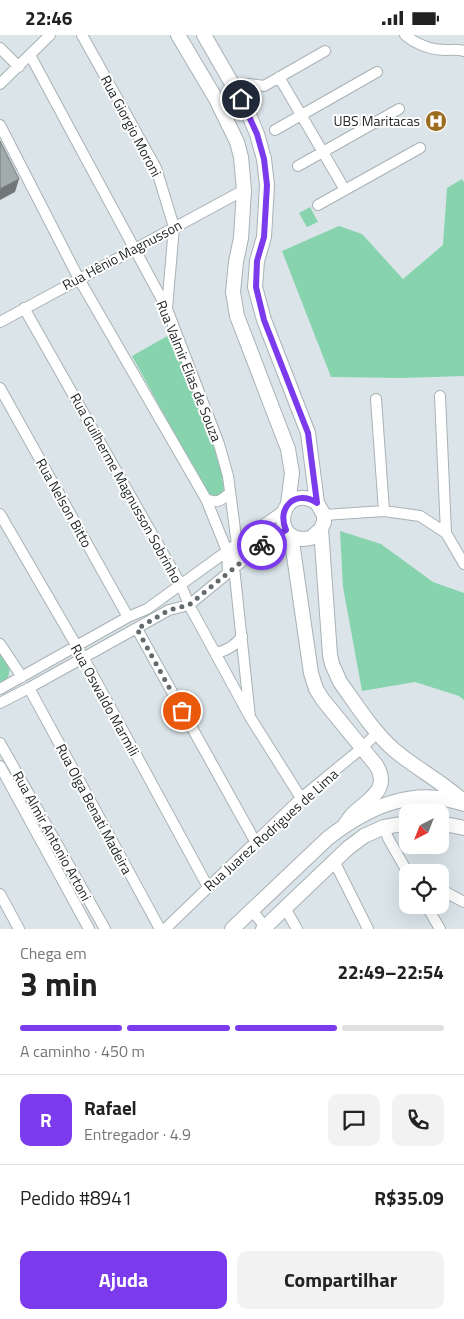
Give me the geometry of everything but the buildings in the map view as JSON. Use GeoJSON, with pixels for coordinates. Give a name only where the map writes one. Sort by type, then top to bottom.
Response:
{"type":"FeatureCollection","features":[{"type":"Feature","properties":{"kind":"main road"},"geometry":{"type":"LineString","coordinates":[[178,35],[216,99],[237,142],[244,173],[241,238],[233,292],[237,316],[288,449],[292,473],[283,523],[288,533],[296,565],[311,673],[316,689],[323,700],[379,769],[381,775],[380,787],[373,797],[353,814],[344,826]]}},
{"type":"Feature","properties":{"kind":"main road"},"geometry":{"type":"LineString","coordinates":[[204,35],[235,88],[257,134],[264,159],[267,185],[264,237],[257,261],[256,287],[264,320],[308,433],[321,516],[332,664],[340,682],[392,748],[454,793],[464,803]]}},
{"type":"Feature","properties":{"kind":"main road"},"geometry":{"type":"LineString","coordinates":[[216,99],[235,88]]}},
{"type":"Feature","properties":{"kind":"main road"},"geometry":{"type":"LineString","coordinates":[[244,190],[267,185]]}},
{"type":"Feature","properties":{"kind":"main road"},"geometry":{"type":"LineString","coordinates":[[286,507],[299,498],[305,498],[321,516]]}},
{"type":"Feature","properties":{"kind":"main road"},"geometry":{"type":"LineString","coordinates":[[288,533],[297,538],[311,538],[321,516]]}},
{"type":"Feature","properties":{"kind":"main road"},"geometry":{"type":"LineString","coordinates":[[232,929],[328,838],[344,826],[382,805],[401,799],[421,797],[441,798],[464,803]]}},
{"type":"Feature","properties":{"kind":"main road"},"geometry":{"type":"LineString","coordinates":[[264,928],[348,848],[364,836],[384,827],[399,824]]}},
{"type":"Feature","properties":{"kind":"main road"},"geometry":{"type":"LineString","coordinates":[[449,825],[464,828]]}},
{"type":"Feature","properties":{"kind":"street"},"geometry":{"type":"LineString","coordinates":[[0,84],[50,35]]}},
{"type":"Feature","properties":{"kind":"street","name":"Rua Giorgio Moroni"},"geometry":{"type":"LineString","coordinates":[[82,35],[156,168],[174,227],[167,309]]}},
{"type":"Feature","properties":{"kind":"street"},"geometry":{"type":"LineString","coordinates":[[405,35],[426,47],[464,51]]}},
{"type":"Feature","properties":{"kind":"street"},"geometry":{"type":"LineString","coordinates":[[0,48],[18,67]]}},
{"type":"Feature","properties":{"kind":"street"},"geometry":{"type":"LineString","coordinates":[[235,88],[249,84],[264,86],[324,51]]}},
{"type":"Feature","properties":{"kind":"street","name":"Rua Valmir Elias de Souza"},"geometry":{"type":"LineString","coordinates":[[30,55],[167,309],[218,444],[228,476],[230,493],[236,545],[231,570],[242,636],[250,717]]}},
{"type":"Feature","properties":{"kind":"street"},"geometry":{"type":"LineString","coordinates":[[275,130],[377,72]]}},
{"type":"Feature","properties":{"kind":"street"},"geometry":{"type":"LineString","coordinates":[[280,77],[345,190]]}},
{"type":"Feature","properties":{"kind":"street"},"geometry":{"type":"LineString","coordinates":[[298,166],[399,109]]}},
{"type":"Feature","properties":{"kind":"street"},"geometry":{"type":"LineString","coordinates":[[0,125],[79,279],[206,499],[227,551],[231,570]]}},
{"type":"Feature","properties":{"kind":"street"},"geometry":{"type":"LineString","coordinates":[[318,205],[420,148]]}},
{"type":"Feature","properties":{"kind":"street","name":"Rua Hênio Magnusson"},"geometry":{"type":"LineString","coordinates":[[0,321],[244,190]]}},
{"type":"Feature","properties":{"kind":"street","name":"Rua Guilherme Magnusson Sobrinho"},"geometry":{"type":"LineString","coordinates":[[24,308],[181,585],[189,605],[250,717],[301,798]]}},
{"type":"Feature","properties":{"kind":"street","name":"Rua Nelson Bitto"},"geometry":{"type":"LineString","coordinates":[[0,388],[128,617]]}},
{"type":"Feature","properties":{"kind":"street"},"geometry":{"type":"LineString","coordinates":[[440,396],[446,533]]}},
{"type":"Feature","properties":{"kind":"street"},"geometry":{"type":"LineString","coordinates":[[376,399],[384,511]]}},
{"type":"Feature","properties":{"kind":"street"},"geometry":{"type":"LineString","coordinates":[[206,499],[213,503],[230,493]]}},
{"type":"Feature","properties":{"kind":"street"},"geometry":{"type":"LineString","coordinates":[[0,689],[128,617],[147,609],[286,507]]}},
{"type":"Feature","properties":{"kind":"street"},"geometry":{"type":"LineString","coordinates":[[321,516],[384,511],[420,516],[446,533],[464,564]]}},
{"type":"Feature","properties":{"kind":"street","name":"Rua Oswaldo Marmili"},"geometry":{"type":"LineString","coordinates":[[0,514],[83,657],[208,887]]}},
{"type":"Feature","properties":{"kind":"street"},"geometry":{"type":"LineString","coordinates":[[0,703],[169,610],[189,605],[272,537],[288,533]]}},
{"type":"Feature","properties":{"kind":"street"},"geometry":{"type":"LineString","coordinates":[[137,629],[255,841]]}},
{"type":"Feature","properties":{"kind":"street"},"geometry":{"type":"LineString","coordinates":[[215,653],[232,647],[242,636]]}},
{"type":"Feature","properties":{"kind":"street"},"geometry":{"type":"LineString","coordinates":[[0,645],[22,677]]}},
{"type":"Feature","properties":{"kind":"street","name":"Rua Olga Benati Madeira"},"geometry":{"type":"LineString","coordinates":[[29,688],[160,929]]}},
{"type":"Feature","properties":{"kind":"street","name":"Rua Juarez Rodrigues de Lima"},"geometry":{"type":"LineString","coordinates":[[164,929],[301,798],[362,748],[378,732]]}},
{"type":"Feature","properties":{"kind":"street","name":"Rua Almir Antonio Artoni"},"geometry":{"type":"LineString","coordinates":[[0,743],[105,929]]}},
{"type":"Feature","properties":{"kind":"street","name":"Rua Almir Antonio Artoni"},"geometry":{"type":"LineString","coordinates":[[0,766],[89,929]]}},
{"type":"Feature","properties":{"kind":"street"},"geometry":{"type":"LineString","coordinates":[[384,827],[405,864]]}},
{"type":"Feature","properties":{"kind":"street"},"geometry":{"type":"LineString","coordinates":[[334,861],[368,929]]}},
{"type":"Feature","properties":{"kind":"street"},"geometry":{"type":"LineString","coordinates":[[449,893],[464,902]]}},
{"type":"Feature","properties":{"kind":"street"},"geometry":{"type":"LineString","coordinates":[[0,894],[19,929]]}},
{"type":"Feature","properties":{"kind":"street"},"geometry":{"type":"LineString","coordinates":[[285,908],[297,929]]}},
{"type":"Feature","properties":{"kind":"street"},"geometry":{"type":"LineString","coordinates":[[252,910],[264,928]]}},
{"type":"Feature","properties":{"kind":"street"},"geometry":{"type":"LineString","coordinates":[[433,914],[440,929]]}},
{"type":"Feature","properties":{"kind":"green space"},"geometry":{"type":"Polygon","coordinates":[[[462,179],[464,182],[464,376],[402,378],[331,377],[282,251],[339,226],[362,234],[403,279],[443,245],[447,188],[462,179]]]}},
{"type":"Feature","properties":{"kind":"green space"},"geometry":{"type":"Polygon","coordinates":[[[310,207],[318,222],[307,227],[299,213],[310,207]]]}},
{"type":"Feature","properties":{"kind":"green space"},"geometry":{"type":"Polygon","coordinates":[[[171,334],[218,450],[224,489],[218,498],[208,495],[132,356],[171,334]]]}},
{"type":"Feature","properties":{"kind":"green space"},"geometry":{"type":"Polygon","coordinates":[[[340,531],[381,544],[433,582],[464,593],[464,700],[459,696],[415,682],[362,691],[343,587],[340,531]]]}},
{"type":"Feature","properties":{"kind":"green space"},"geometry":{"type":"Polygon","coordinates":[[[0,650],[10,668],[8,678],[0,684],[0,650]]]}},
{"type":"Feature","properties":{"kind":"way so far"},"geometry":{"type":"LineString","coordinates":[[182,711],[137,629],[169,610],[189,605],[262,545]]}},
{"type":"Feature","properties":{"kind":"place","name":"UBS Maritacas"},"geometry":{"type":"Point","coordinates":[436,121]}},
{"type":"Feature","properties":{"kind":"route"},"geometry":{"type":"LineString","coordinates":[[241,99],[257,134],[264,159],[267,185],[264,237],[257,261],[256,287],[264,320],[308,433],[317,503],[305,498],[299,498],[288,504],[282,517],[286,530],[262,545]]}}]}
